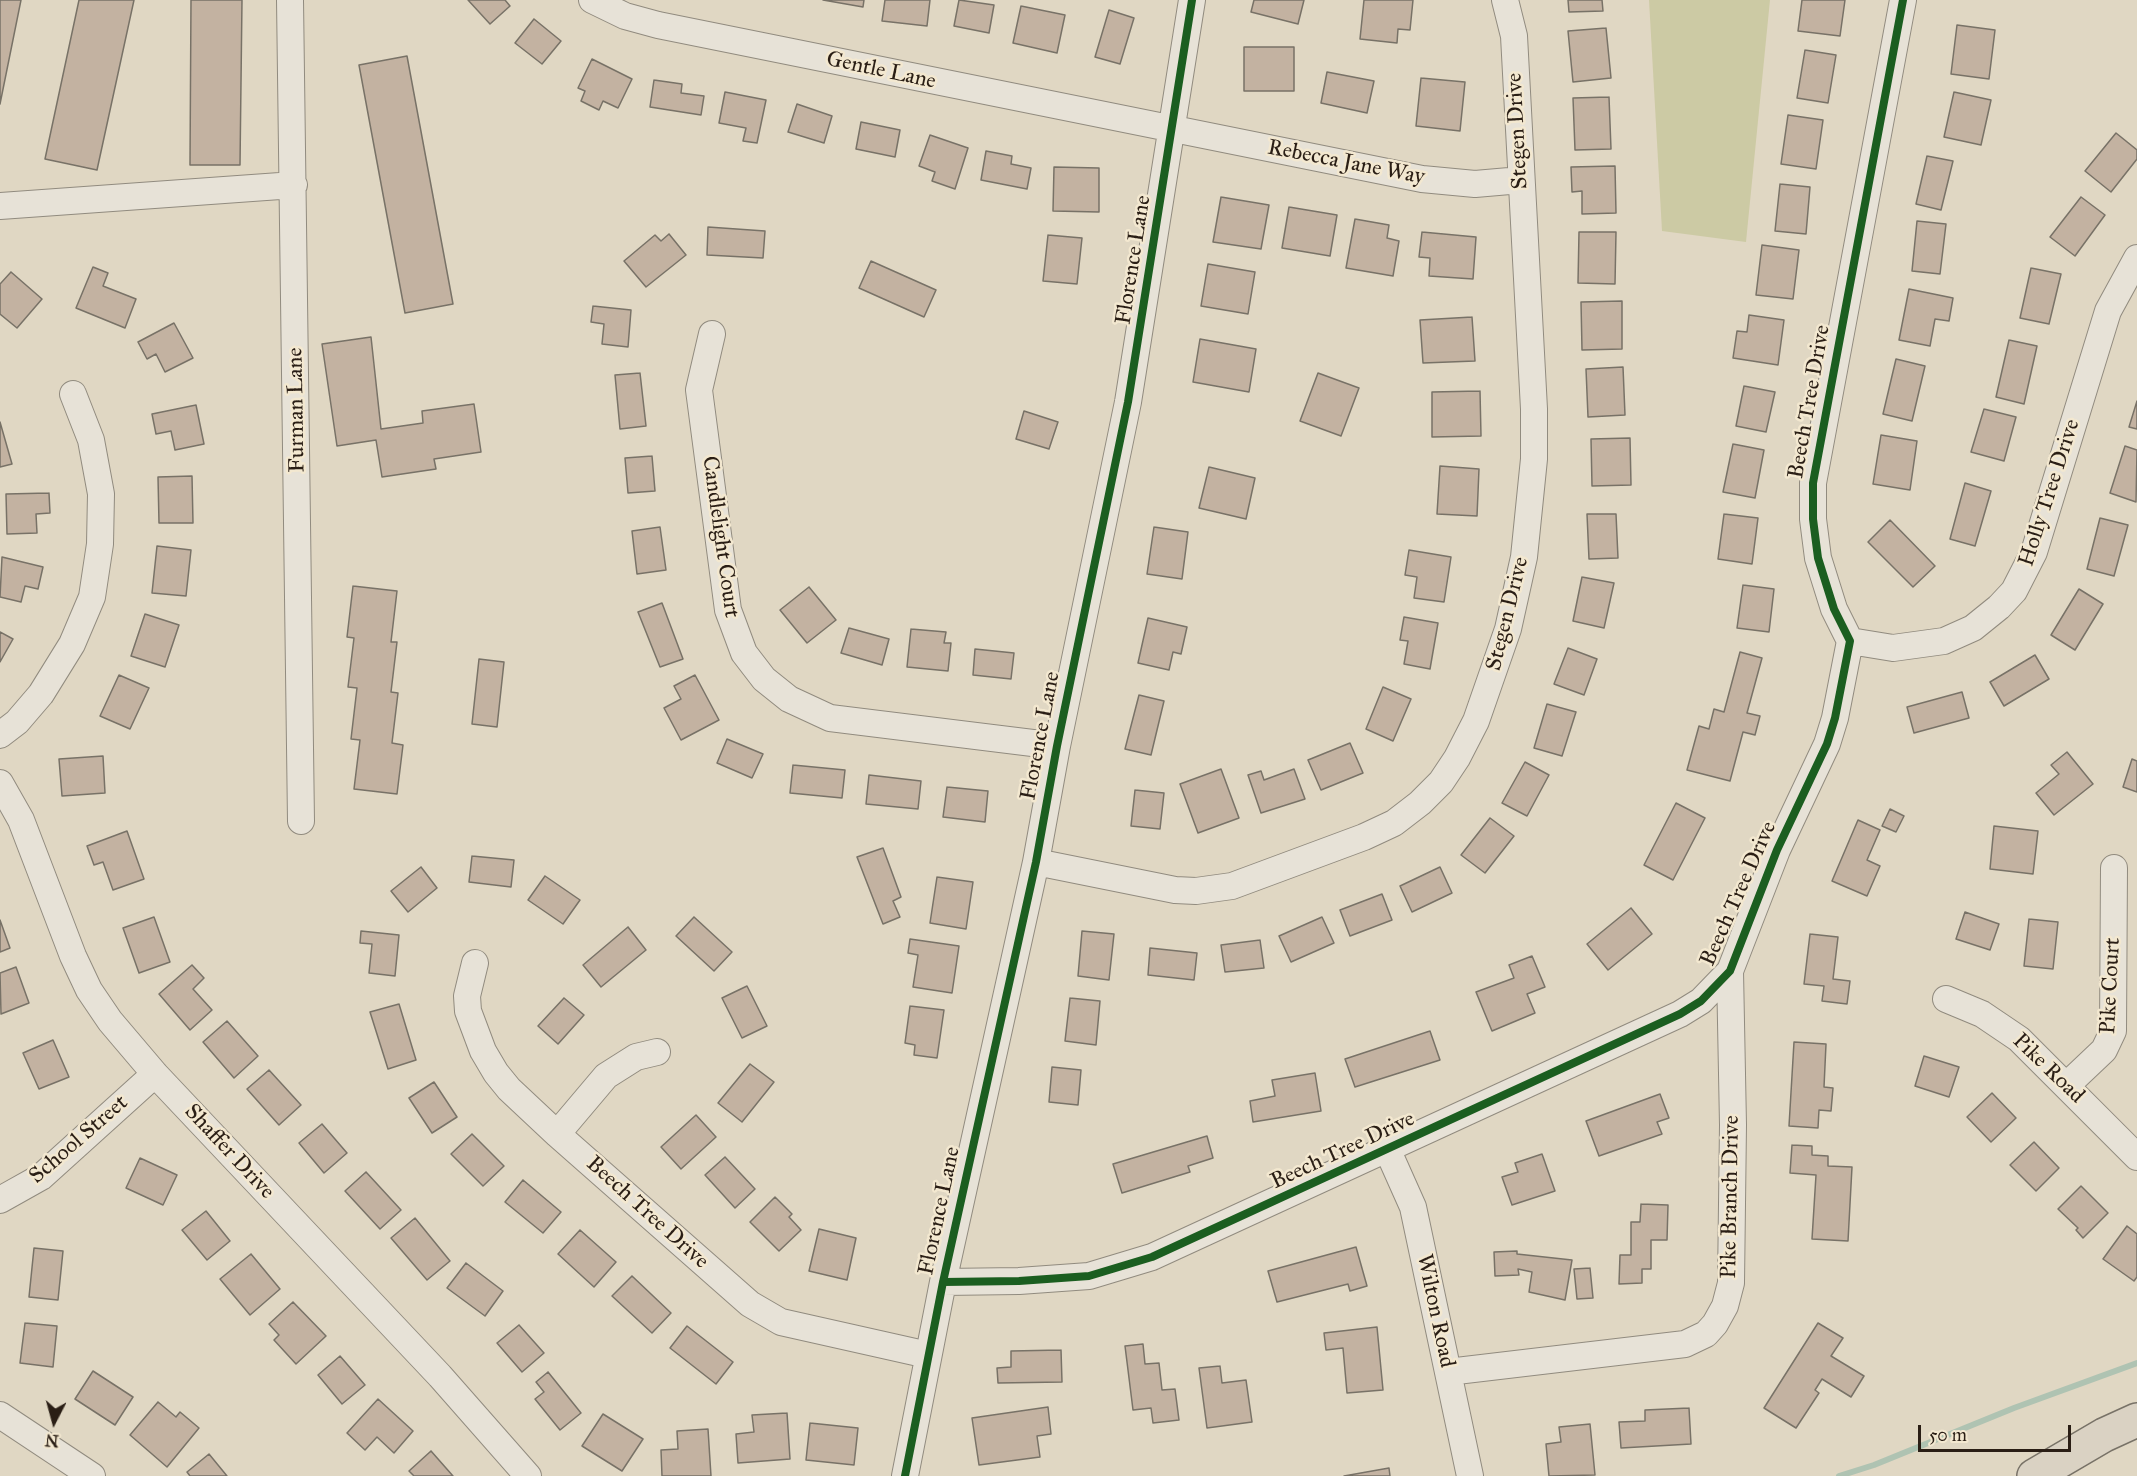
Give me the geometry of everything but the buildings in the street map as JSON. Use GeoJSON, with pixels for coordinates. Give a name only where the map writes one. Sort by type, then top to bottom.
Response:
{"type":"FeatureCollection","features":[{"type":"Feature","properties":{"kind":"main road"},"geometry":{"type":"LineString","coordinates":[[2034,1476],[2104,1435],[2137,1420]]}},
{"type":"Feature","properties":{"kind":"street","name":"Furman Lane"},"geometry":{"type":"LineString","coordinates":[[290,0],[301,821]]}},
{"type":"Feature","properties":{"kind":"street","name":"Gentle Lane"},"geometry":{"type":"LineString","coordinates":[[592,0],[625,16],[658,25],[1173,130]]}},
{"type":"Feature","properties":{"kind":"street","name":"Florence Lane"},"geometry":{"type":"LineString","coordinates":[[905,1476],[943,1282],[1036,862],[1056,746],[1128,402],[1192,0]]}},
{"type":"Feature","properties":{"kind":"street","name":"Stegen Drive"},"geometry":{"type":"LineString","coordinates":[[1036,862],[1175,890],[1196,891],[1232,886],[1364,837],[1394,823],[1420,803],[1440,782],[1457,758],[1476,721],[1508,629],[1524,557],[1530,508],[1534,410],[1514,36],[1505,0]]}},
{"type":"Feature","properties":{"kind":"street","name":"Beech Tree Drive"},"geometry":{"type":"LineString","coordinates":[[943,1282],[1059,1279],[1111,1270],[1152,1257],[1388,1151],[1680,1014],[1701,1001],[1730,971],[1778,850],[1827,744],[1835,718],[1850,641],[1834,609],[1818,558],[1813,519],[1813,483],[1903,0]]}},
{"type":"Feature","properties":{"kind":"street","name":"Rebecca Jane Way"},"geometry":{"type":"LineString","coordinates":[[1173,130],[1422,179],[1475,183],[1521,180]]}},
{"type":"Feature","properties":{"kind":"street"},"geometry":{"type":"LineString","coordinates":[[0,206],[294,184]]}},
{"type":"Feature","properties":{"kind":"street","name":"Holly Tree Drive"},"geometry":{"type":"LineString","coordinates":[[1850,641],[1893,648],[1944,641],[1973,628],[1999,608],[2013,591],[2034,552],[2108,311],[2137,258]]}},
{"type":"Feature","properties":{"kind":"street","name":"Candlelight Court"},"geometry":{"type":"LineString","coordinates":[[712,334],[699,390],[728,610],[741,647],[764,679],[789,699],[830,718],[1056,746]]}},
{"type":"Feature","properties":{"kind":"street"},"geometry":{"type":"LineString","coordinates":[[0,735],[16,722],[41,694],[72,644],[92,597],[100,544],[101,494],[91,440],[73,394]]}},
{"type":"Feature","properties":{"kind":"street","name":"Shaffer Drive"},"geometry":{"type":"LineString","coordinates":[[0,783],[21,820],[73,956],[89,990],[110,1022],[154,1074],[440,1376],[528,1476]]}},
{"type":"Feature","properties":{"kind":"street","name":"Pike Court"},"geometry":{"type":"LineString","coordinates":[[2066,1086],[2104,1050],[2113,1031],[2114,868]]}},
{"type":"Feature","properties":{"kind":"street","name":"Beech Tree Drive"},"geometry":{"type":"LineString","coordinates":[[475,963],[467,996],[468,1011],[483,1051],[509,1089],[557,1134],[761,1312],[794,1326],[928,1354]]}},
{"type":"Feature","properties":{"kind":"street","name":"Pike Branch Drive"},"geometry":{"type":"LineString","coordinates":[[1448,1372],[1685,1344],[1706,1334],[1715,1324],[1725,1306],[1731,1283],[1733,1125],[1730,971]]}},
{"type":"Feature","properties":{"kind":"street","name":"Pike Road"},"geometry":{"type":"LineString","coordinates":[[1946,999],[1982,1014],[2001,1025],[2137,1157]]}},
{"type":"Feature","properties":{"kind":"street"},"geometry":{"type":"LineString","coordinates":[[557,1134],[568,1118],[606,1076],[636,1057],[657,1052]]}},
{"type":"Feature","properties":{"kind":"street","name":"School Street"},"geometry":{"type":"LineString","coordinates":[[0,1200],[41,1177],[154,1074]]}},
{"type":"Feature","properties":{"kind":"street","name":"Wilton Road"},"geometry":{"type":"LineString","coordinates":[[1388,1151],[1410,1194],[1470,1476]]}},
{"type":"Feature","properties":{"kind":"street"},"geometry":{"type":"LineString","coordinates":[[0,1415],[92,1476]]}},
{"type":"Feature","properties":{"kind":"shaded area"},"geometry":{"type":"Polygon","coordinates":[[[1649,0],[1770,0],[1746,242],[1662,231],[1649,0]]]}},
{"type":"Feature","properties":{"kind":"waterway"},"geometry":{"type":"LineString","coordinates":[[1839,1476],[1874,1465],[2014,1408],[2137,1363]]}},
{"type":"Feature","properties":{"kind":"cycle path"},"geometry":{"type":"LineString","coordinates":[[905,1476],[943,1282],[1036,862],[1057,746],[1128,402],[1192,0]]}},
{"type":"Feature","properties":{"kind":"cycle path"},"geometry":{"type":"LineString","coordinates":[[943,1282],[1019,1281],[1089,1276],[1152,1257],[1680,1014],[1701,1001],[1730,971],[1777,850],[1827,744],[1835,718],[1850,641],[1834,609],[1818,558],[1813,519],[1813,483],[1903,0]]}}]}
